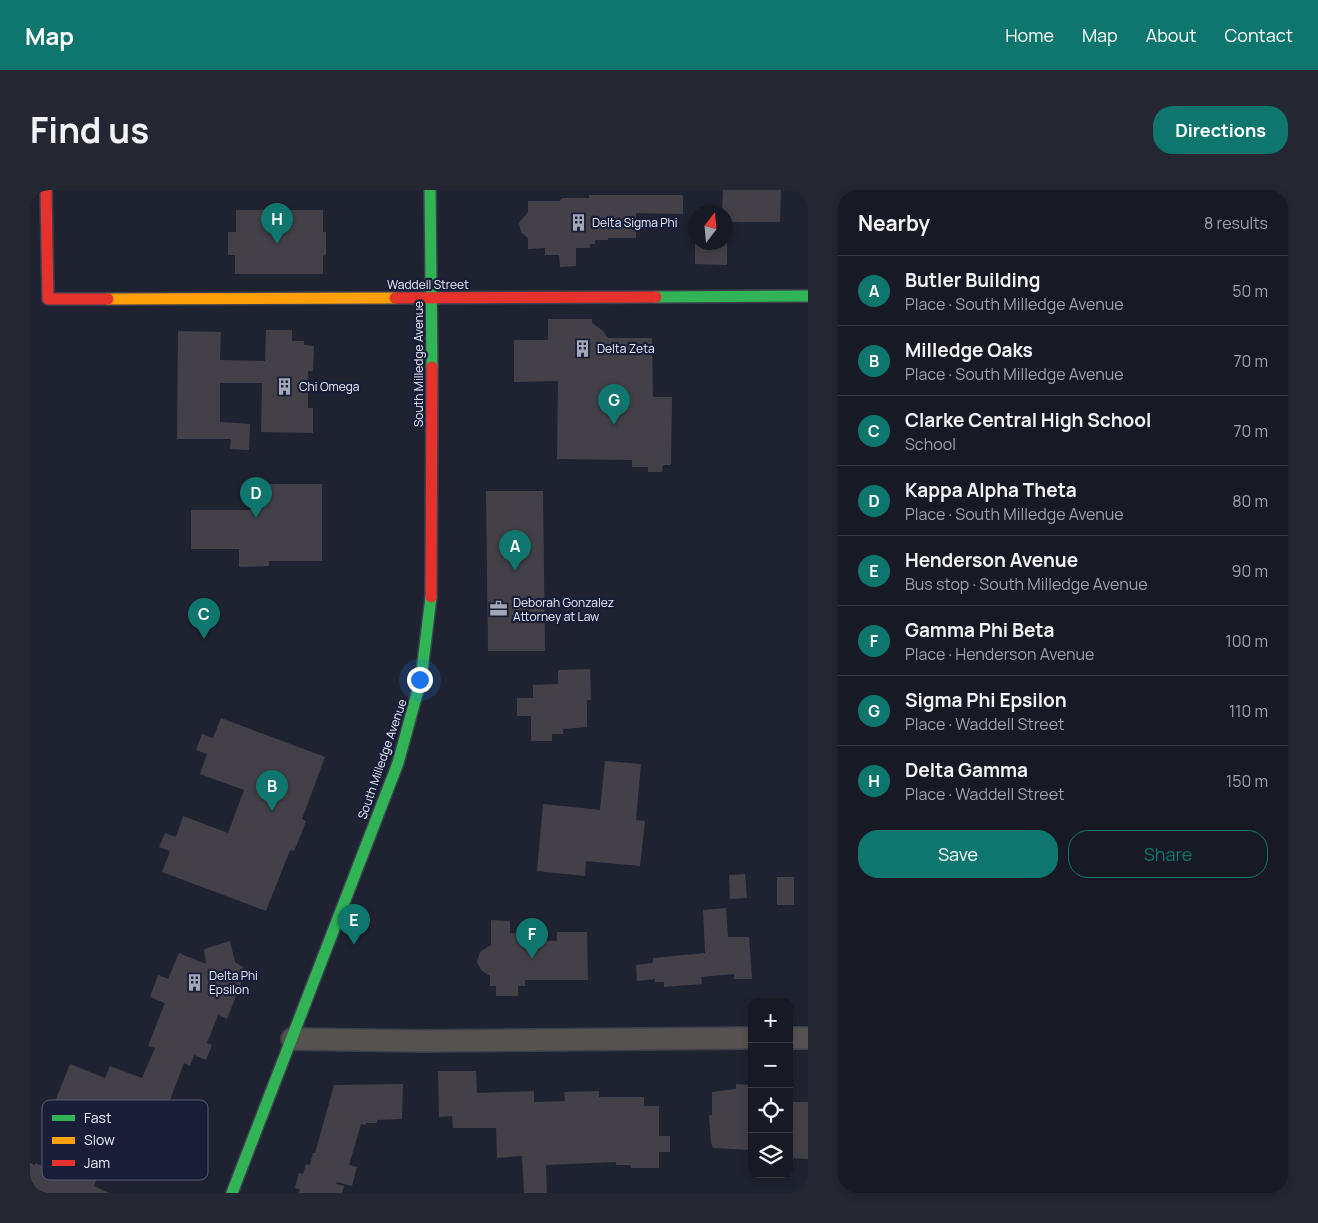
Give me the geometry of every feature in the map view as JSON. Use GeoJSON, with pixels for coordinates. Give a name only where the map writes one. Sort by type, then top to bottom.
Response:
{"type":"FeatureCollection","features":[{"type":"Feature","properties":{"kind":"main road","name":"Waddell Street"},"geometry":{"type":"LineString","coordinates":[[46,190],[48,299],[808,296]]}},
{"type":"Feature","properties":{"kind":"main road","name":"South Milledge Avenue"},"geometry":{"type":"LineString","coordinates":[[232,1193],[398,763],[419,692],[428,634],[431,593],[432,297],[430,190]]}},
{"type":"Feature","properties":{"kind":"street"},"geometry":{"type":"LineString","coordinates":[[292,1039],[432,1041],[748,1038]]}},
{"type":"Feature","properties":{"kind":"street"},"geometry":{"type":"LineString","coordinates":[[793,1038],[808,1038]]}},
{"type":"Feature","properties":{"kind":"building"},"geometry":{"type":"Polygon","coordinates":[[[723,190],[781,190],[780,222],[733,222],[733,205],[722,205],[723,190]]]}},
{"type":"Feature","properties":{"kind":"building","name":"Delta Sigma Phi"},"geometry":{"type":"Polygon","coordinates":[[[589,195],[683,195],[683,214],[636,213],[636,238],[595,240],[595,244],[590,244],[590,248],[576,248],[576,266],[560,267],[559,255],[545,255],[545,248],[528,249],[528,238],[521,232],[519,223],[528,212],[528,201],[559,201],[563,198],[589,198],[589,195]]]}},
{"type":"Feature","properties":{"kind":"building"},"geometry":{"type":"Polygon","coordinates":[[[236,210],[323,210],[323,232],[326,232],[326,255],[323,256],[323,274],[235,274],[235,255],[228,255],[228,232],[236,232],[236,210]]]}},
{"type":"Feature","properties":{"kind":"building"},"geometry":{"type":"Polygon","coordinates":[[[695,250],[727,250],[727,265],[695,264],[695,250]]]}},
{"type":"Feature","properties":{"kind":"building"},"geometry":{"type":"Polygon","coordinates":[[[548,319],[592,319],[592,323],[603,331],[608,338],[652,338],[653,397],[672,397],[671,465],[663,465],[662,472],[648,472],[648,467],[632,467],[632,460],[557,459],[558,381],[514,382],[514,340],[548,340],[548,319]]]}},
{"type":"Feature","properties":{"kind":"building","name":"Chi Omega"},"geometry":{"type":"Polygon","coordinates":[[[266,330],[292,330],[292,341],[304,341],[304,345],[314,346],[313,371],[308,371],[308,408],[313,408],[313,433],[261,432],[262,383],[220,383],[220,422],[250,424],[249,450],[230,449],[231,439],[177,439],[178,331],[221,332],[220,360],[265,361],[266,330]]]}},
{"type":"Feature","properties":{"kind":"building"},"geometry":{"type":"Polygon","coordinates":[[[257,484],[322,484],[322,561],[269,561],[269,566],[239,567],[239,549],[191,549],[191,510],[257,510],[257,484]]]}},
{"type":"Feature","properties":{"kind":"building"},"geometry":{"type":"Polygon","coordinates":[[[486,491],[543,491],[545,651],[488,651],[486,491]]]}},
{"type":"Feature","properties":{"kind":"building"},"geometry":{"type":"Polygon","coordinates":[[[590,669],[591,700],[587,700],[587,727],[563,729],[563,734],[552,734],[552,741],[531,741],[531,716],[517,716],[517,698],[533,698],[533,685],[558,684],[558,670],[590,669]]]}},
{"type":"Feature","properties":{"kind":"building"},"geometry":{"type":"Polygon","coordinates":[[[221,718],[325,757],[302,819],[306,821],[300,837],[294,851],[290,850],[266,911],[162,872],[170,851],[159,847],[165,833],[176,837],[183,816],[228,833],[244,790],[200,774],[207,754],[196,750],[202,734],[213,738],[221,718]]]}},
{"type":"Feature","properties":{"kind":"building"},"geometry":{"type":"Polygon","coordinates":[[[605,761],[641,764],[636,820],[645,821],[640,866],[586,861],[585,876],[537,871],[543,804],[600,810],[605,761]]]}},
{"type":"Feature","properties":{"kind":"building"},"geometry":{"type":"Polygon","coordinates":[[[745,874],[747,898],[730,899],[729,875],[745,874]]]}},
{"type":"Feature","properties":{"kind":"building"},"geometry":{"type":"Polygon","coordinates":[[[777,877],[794,877],[794,905],[777,905],[777,877]]]}},
{"type":"Feature","properties":{"kind":"building"},"geometry":{"type":"Polygon","coordinates":[[[726,908],[728,937],[749,937],[752,979],[734,979],[734,974],[701,977],[702,984],[664,987],[664,982],[655,982],[655,979],[637,981],[636,965],[653,963],[653,958],[705,953],[703,910],[726,908]]]}},
{"type":"Feature","properties":{"kind":"building"},"geometry":{"type":"Polygon","coordinates":[[[491,920],[510,921],[510,933],[525,934],[525,940],[557,941],[557,932],[587,932],[588,980],[525,980],[525,986],[518,986],[518,996],[496,996],[496,986],[490,986],[490,976],[481,970],[477,962],[480,952],[491,945],[491,920]]]}},
{"type":"Feature","properties":{"kind":"building"},"geometry":{"type":"Polygon","coordinates":[[[230,941],[235,962],[243,967],[244,975],[227,1019],[218,1015],[207,1043],[212,1045],[206,1060],[194,1055],[190,1066],[184,1063],[170,1100],[56,1100],[70,1064],[105,1078],[110,1066],[142,1078],[155,1048],[148,1046],[165,1003],[150,997],[158,975],[168,979],[179,953],[206,964],[204,949],[230,941]]]}},
{"type":"Feature","properties":{"kind":"building"},"geometry":{"type":"Polygon","coordinates":[[[438,1071],[476,1071],[477,1093],[534,1091],[534,1102],[565,1101],[564,1092],[599,1091],[599,1097],[644,1097],[644,1106],[659,1106],[659,1136],[670,1136],[670,1152],[659,1152],[659,1168],[631,1168],[630,1165],[616,1165],[616,1162],[546,1165],[547,1193],[524,1193],[522,1156],[497,1158],[496,1128],[453,1128],[452,1116],[439,1117],[438,1071]]]}},
{"type":"Feature","properties":{"kind":"building"},"geometry":{"type":"Polygon","coordinates":[[[403,1084],[402,1119],[377,1120],[377,1123],[361,1124],[349,1165],[357,1167],[352,1186],[337,1182],[336,1184],[344,1186],[342,1193],[299,1193],[300,1189],[295,1188],[299,1173],[303,1174],[306,1164],[310,1165],[313,1153],[315,1153],[334,1085],[403,1084]]]}},
{"type":"Feature","properties":{"kind":"building"},"geometry":{"type":"Polygon","coordinates":[[[736,1084],[748,1085],[748,1150],[713,1148],[709,1115],[712,1115],[712,1092],[736,1089],[736,1084]]]}},
{"type":"Feature","properties":{"kind":"building"},"geometry":{"type":"Polygon","coordinates":[[[793,1102],[808,1102],[808,1159],[793,1158],[793,1102]]]}},
{"type":"Feature","properties":{"kind":"building"},"geometry":{"type":"Polygon","coordinates":[[[30,1163],[35,1165],[35,1163],[42,1166],[42,1180],[96,1180],[94,1186],[109,1193],[30,1193],[30,1163]]]}},
{"type":"Feature","properties":{"kind":"traffic: fast"},"geometry":{"type":"LineString","coordinates":[[430,190],[432,367]]}},
{"type":"Feature","properties":{"kind":"traffic: fast"},"geometry":{"type":"LineString","coordinates":[[656,297],[808,296]]}},
{"type":"Feature","properties":{"kind":"traffic: fast"},"geometry":{"type":"LineString","coordinates":[[232,1193],[398,763],[421,679],[431,597]]}},
{"type":"Feature","properties":{"kind":"traffic: slow"},"geometry":{"type":"LineString","coordinates":[[108,299],[395,298]]}},
{"type":"Feature","properties":{"kind":"traffic: jam"},"geometry":{"type":"LineString","coordinates":[[46,190],[48,299],[108,299]]}},
{"type":"Feature","properties":{"kind":"traffic: jam"},"geometry":{"type":"LineString","coordinates":[[395,298],[656,297]]}},
{"type":"Feature","properties":{"kind":"traffic: jam"},"geometry":{"type":"LineString","coordinates":[[431,597],[432,367]]}},
{"type":"Feature","properties":{"kind":"place","name":"Delta Sigma Phi"},"geometry":{"type":"Point","coordinates":[578,222]}},
{"type":"Feature","properties":{"kind":"place","name":"Delta Gamma"},"geometry":{"type":"Point","coordinates":[277,244]}},
{"type":"Feature","properties":{"kind":"place","name":"Delta Zeta"},"geometry":{"type":"Point","coordinates":[583,348]}},
{"type":"Feature","properties":{"kind":"place","name":"Chi Omega"},"geometry":{"type":"Point","coordinates":[285,386]}},
{"type":"Feature","properties":{"kind":"place","name":"Sigma Phi Epsilon"},"geometry":{"type":"Point","coordinates":[614,425]}},
{"type":"Feature","properties":{"kind":"place","name":"Kappa Alpha Theta"},"geometry":{"type":"Point","coordinates":[256,518]}},
{"type":"Feature","properties":{"kind":"place","name":"Butler Building"},"geometry":{"type":"Point","coordinates":[515,571]}},
{"type":"Feature","properties":{"kind":"place","name":"Deborah Gonzalez Attorney at Law"},"geometry":{"type":"Point","coordinates":[499,609]}},
{"type":"Feature","properties":{"kind":"place","name":"Clarke Central High School"},"geometry":{"type":"Point","coordinates":[204,639]}},
{"type":"Feature","properties":{"kind":"place","name":"Milledge Oaks"},"geometry":{"type":"Point","coordinates":[272,811]}},
{"type":"Feature","properties":{"kind":"place","name":"Henderson Avenue"},"geometry":{"type":"Point","coordinates":[354,945]}},
{"type":"Feature","properties":{"kind":"place","name":"Gamma Phi Beta"},"geometry":{"type":"Point","coordinates":[532,959]}},
{"type":"Feature","properties":{"kind":"place","name":"Delta Phi Epsilon"},"geometry":{"type":"Point","coordinates":[195,982]}}]}
